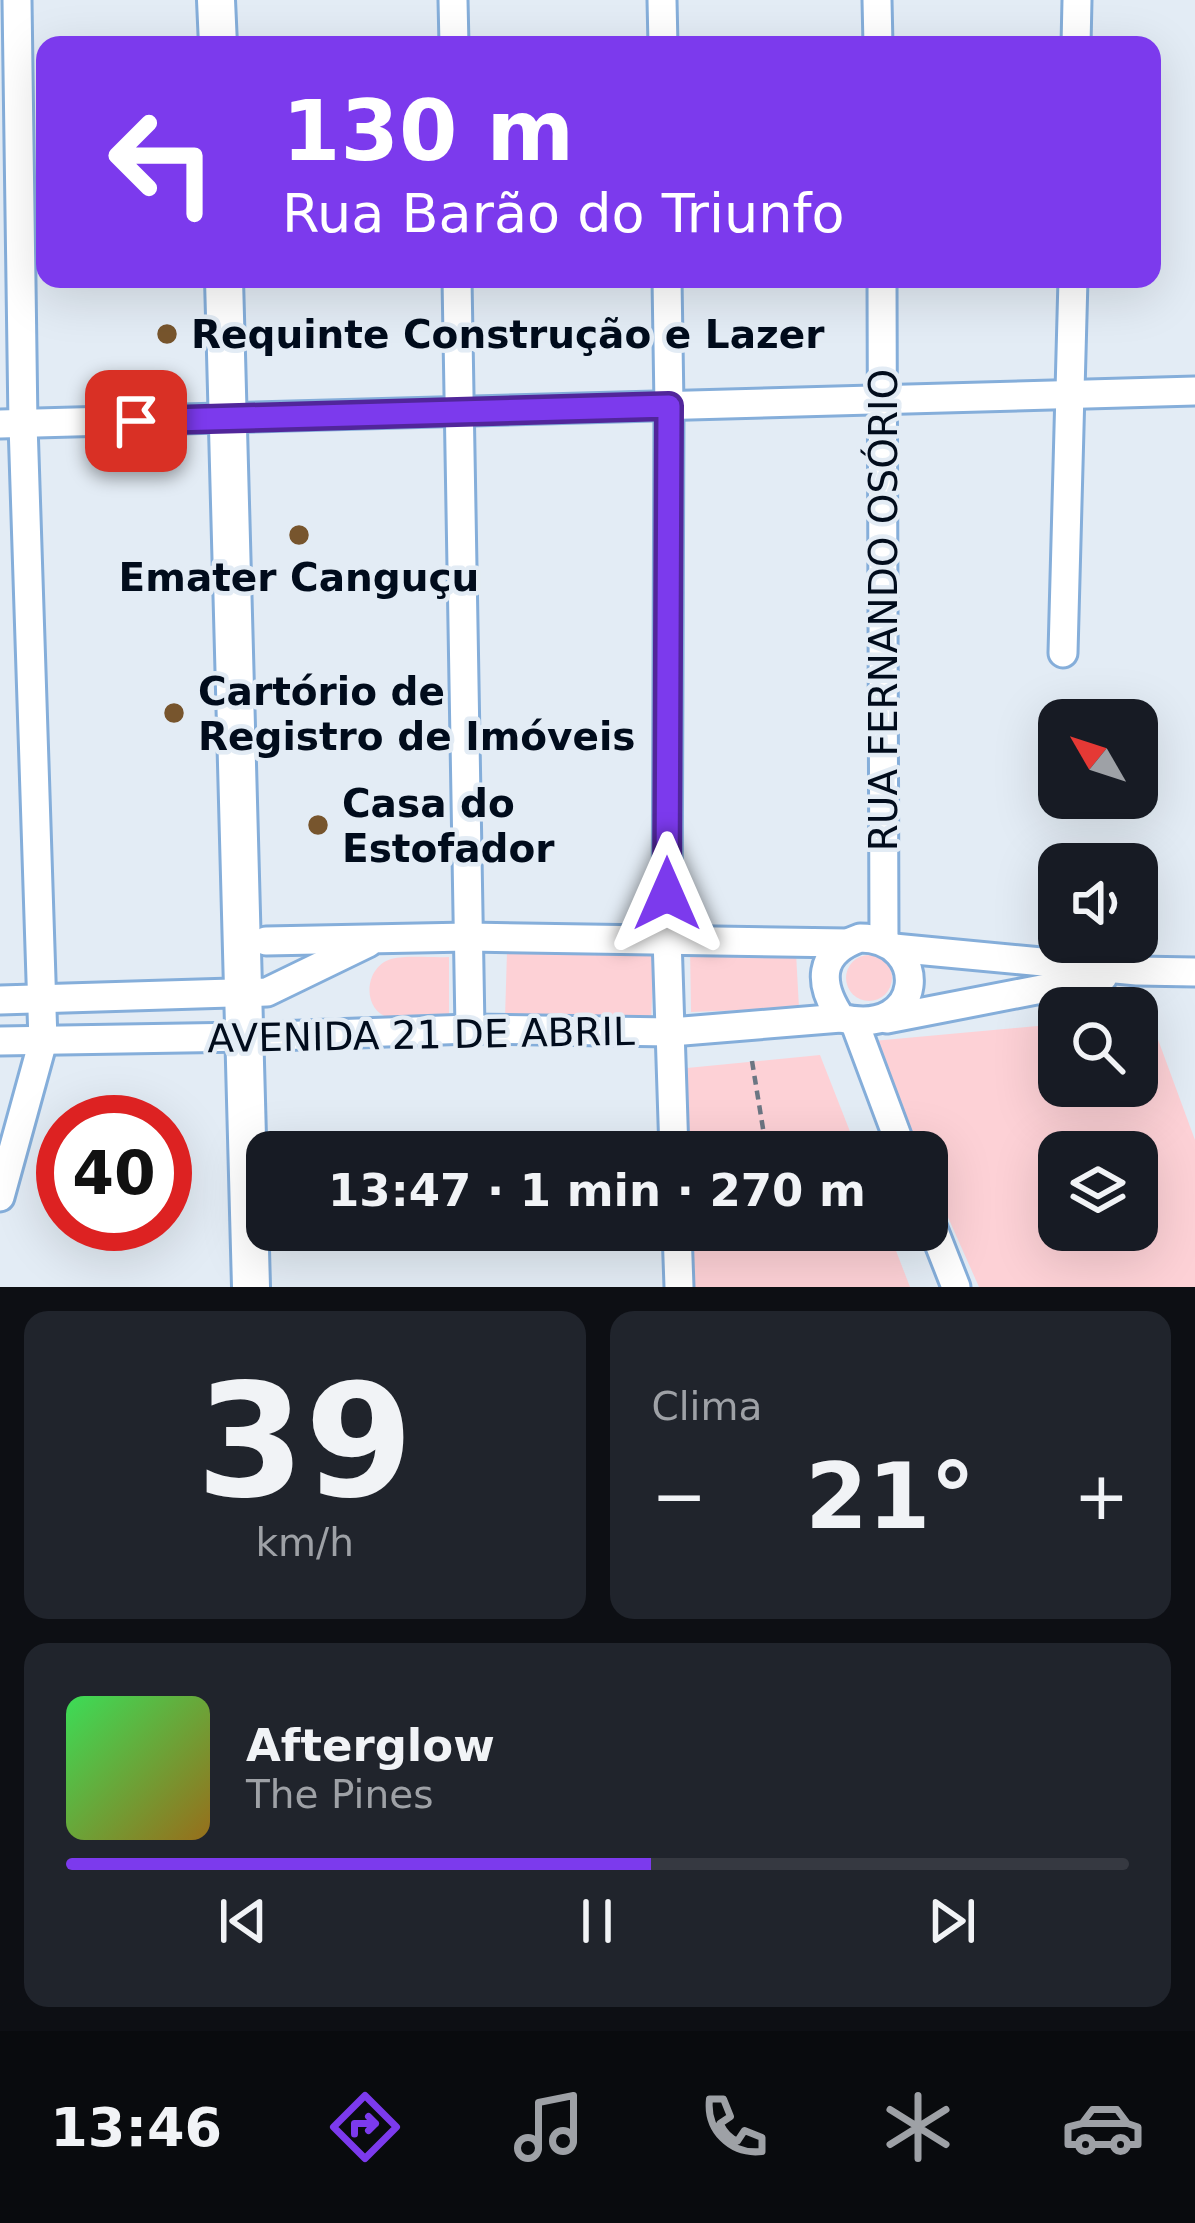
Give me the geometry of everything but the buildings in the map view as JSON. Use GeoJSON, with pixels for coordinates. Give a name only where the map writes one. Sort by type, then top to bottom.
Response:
{"type":"FeatureCollection","features":[{"type":"Feature","properties":{"kind":"main road"},"geometry":{"type":"LineString","coordinates":[[216,0],[218,36]]}},
{"type":"Feature","properties":{"kind":"main road"},"geometry":{"type":"LineString","coordinates":[[235,0],[236,36]]}},
{"type":"Feature","properties":{"kind":"main road"},"geometry":{"type":"LineString","coordinates":[[225,288],[237,419],[266,941],[256,992]]}},
{"type":"Feature","properties":{"kind":"main road"},"geometry":{"type":"LineString","coordinates":[[242,288],[237,419],[258,1037],[251,1287]]}},
{"type":"Feature","properties":{"kind":"main road"},"geometry":{"type":"LineString","coordinates":[[258,1037],[269,1131]]}},
{"type":"Feature","properties":{"kind":"main road"},"geometry":{"type":"LineString","coordinates":[[273,1251],[274,1287]]}},
{"type":"Feature","properties":{"kind":"street"},"geometry":{"type":"LineString","coordinates":[[0,1197],[43,1041],[44,998],[11,424],[17,0]]}},
{"type":"Feature","properties":{"kind":"street"},"geometry":{"type":"LineString","coordinates":[[453,0],[454,36]]}},
{"type":"Feature","properties":{"kind":"street"},"geometry":{"type":"LineString","coordinates":[[662,0],[663,36]]}},
{"type":"Feature","properties":{"kind":"street"},"geometry":{"type":"LineString","coordinates":[[877,0],[878,36]]}},
{"type":"Feature","properties":{"kind":"street"},"geometry":{"type":"LineString","coordinates":[[1076,36],[1077,0]]}},
{"type":"Feature","properties":{"kind":"street"},"geometry":{"type":"LineString","coordinates":[[457,288],[470,1030]]}},
{"type":"Feature","properties":{"kind":"street"},"geometry":{"type":"LineString","coordinates":[[667,288],[667,938],[673,1131]]}},
{"type":"Feature","properties":{"kind":"street","name":"RUA FERNANDO OSÓRIO"},"geometry":{"type":"LineString","coordinates":[[882,288],[889,944]]}},
{"type":"Feature","properties":{"kind":"street"},"geometry":{"type":"LineString","coordinates":[[1063,652],[1073,288]]}},
{"type":"Feature","properties":{"kind":"street"},"geometry":{"type":"LineString","coordinates":[[11,424],[1195,391]]}},
{"type":"Feature","properties":{"kind":"street","name":"AVENIDA 21 DE ABRIL"},"geometry":{"type":"LineString","coordinates":[[266,941],[667,938],[847,943]]}},
{"type":"Feature","properties":{"kind":"street"},"geometry":{"type":"LineString","coordinates":[[894,1131],[847,1019],[826,991],[828,963],[847,943],[860,938],[1137,971],[1195,973]]}},
{"type":"Feature","properties":{"kind":"street","name":"AVENIDA 21 DE ABRIL"},"geometry":{"type":"LineString","coordinates":[[0,1000],[256,992],[377,939]]}},
{"type":"Feature","properties":{"kind":"street"},"geometry":{"type":"LineString","coordinates":[[884,1019],[905,1000],[909,986],[903,958],[889,944]]}},
{"type":"Feature","properties":{"kind":"street"},"geometry":{"type":"LineString","coordinates":[[847,1019],[864,1023],[1137,971]]}},
{"type":"Feature","properties":{"kind":"street","name":"AVENIDA 21 DE ABRIL"},"geometry":{"type":"LineString","coordinates":[[0,1041],[470,1030],[670,1032],[847,1019]]}},
{"type":"Feature","properties":{"kind":"street"},"geometry":{"type":"LineString","coordinates":[[678,1251],[679,1287]]}},
{"type":"Feature","properties":{"kind":"street"},"geometry":{"type":"LineString","coordinates":[[942,1251],[956,1287]]}},
{"type":"Feature","properties":{"kind":"path"},"geometry":{"type":"LineString","coordinates":[[752,1061],[763,1131]]}},
{"type":"Feature","properties":{"kind":"shaded area"},"geometry":{"type":"Polygon","coordinates":[[[690,948],[796,953],[799,1008],[691,1012],[690,948]]]}},
{"type":"Feature","properties":{"kind":"shaded area"},"geometry":{"type":"Polygon","coordinates":[[[507,951],[654,952],[651,1022],[505,1019],[507,951]]]}},
{"type":"Feature","properties":{"kind":"shaded area"},"geometry":{"type":"Polygon","coordinates":[[[869,955],[885,962],[892,978],[885,994],[869,1001],[853,994],[846,978],[853,962],[869,955]]]}},
{"type":"Feature","properties":{"kind":"shaded area"},"geometry":{"type":"Polygon","coordinates":[[[449,957],[449,1015],[397,1019],[374,1007],[371,979],[382,964],[398,958],[449,957]]]}},
{"type":"Feature","properties":{"kind":"shaded area"},"geometry":{"type":"Polygon","coordinates":[[[1038,1026],[1038,1107],[1158,1107],[1158,1039],[1195,1140],[1195,1287],[979,1287],[948,1217],[948,1131],[910,1131],[873,1041],[1038,1026]]]}},
{"type":"Feature","properties":{"kind":"shaded area"},"geometry":{"type":"Polygon","coordinates":[[[820,1055],[850,1131],[689,1131],[687,1068],[820,1055]]]}},
{"type":"Feature","properties":{"kind":"shaded area"},"geometry":{"type":"Polygon","coordinates":[[[693,1251],[896,1251],[910,1287],[694,1287],[693,1251]]]}},
{"type":"Feature","properties":{"kind":"place","name":"Requinte Construção e Lazer"},"geometry":{"type":"Point","coordinates":[167,334]}},
{"type":"Feature","properties":{"kind":"place","name":"Emater Canguçu"},"geometry":{"type":"Point","coordinates":[299,535]}},
{"type":"Feature","properties":{"kind":"place","name":"Cartório de Registro de Imóveis"},"geometry":{"type":"Point","coordinates":[174,713]}},
{"type":"Feature","properties":{"kind":"place","name":"Casa do Estofador"},"geometry":{"type":"Point","coordinates":[318,825]}},
{"type":"Feature","properties":{"kind":"route"},"geometry":{"type":"LineString","coordinates":[[136,421],[669,406],[667,894]]}}]}
